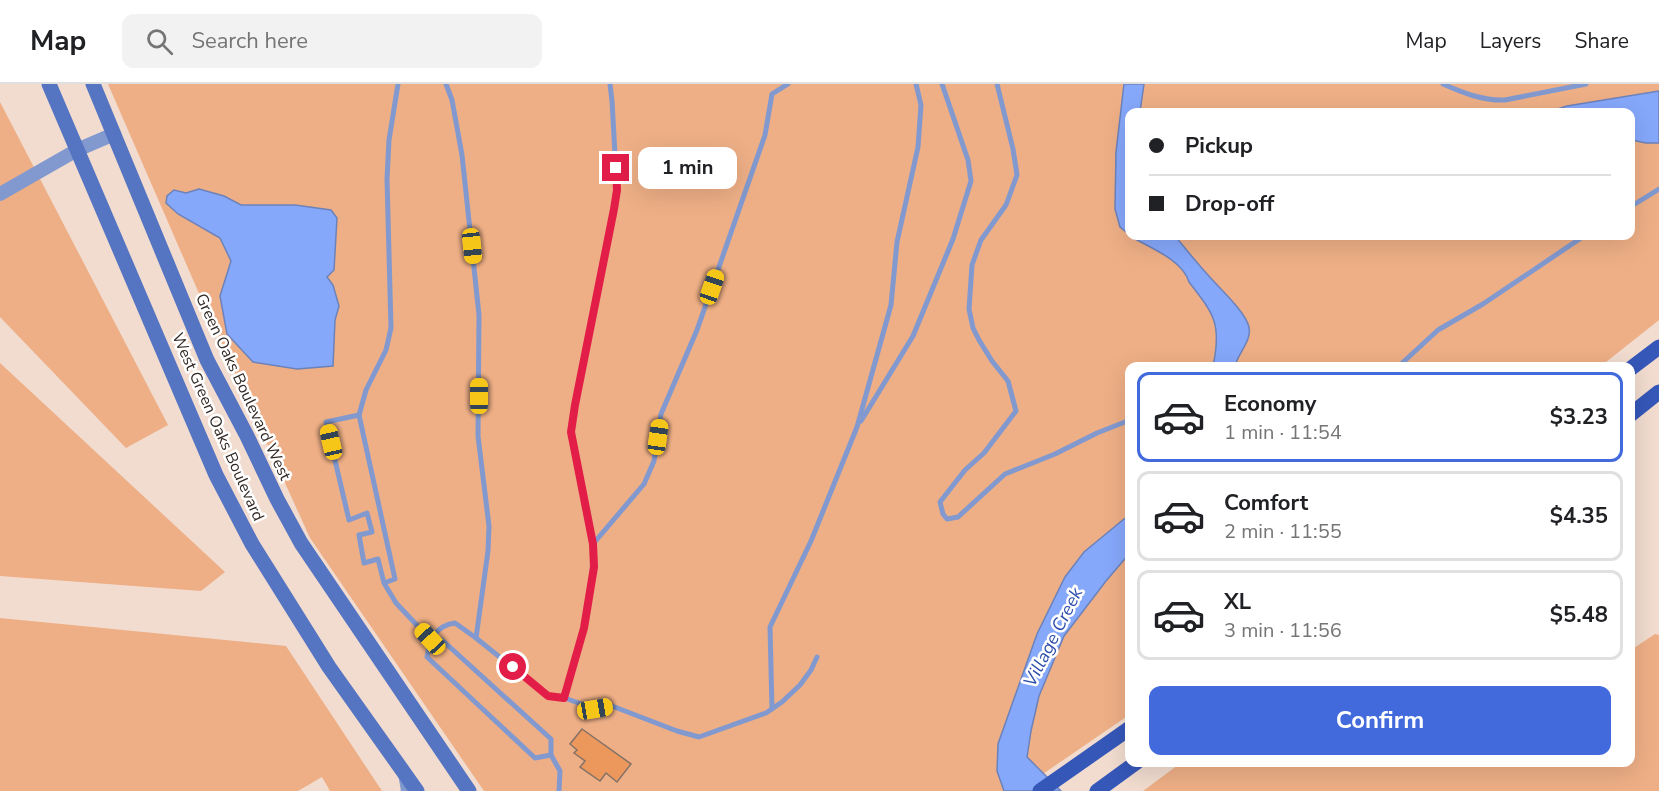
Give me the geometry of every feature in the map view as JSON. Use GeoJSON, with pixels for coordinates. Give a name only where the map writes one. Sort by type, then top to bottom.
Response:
{"type":"FeatureCollection","features":[{"type":"Feature","properties":{"kind":"main road","name":"West Green Oaks Boulevard"},"geometry":{"type":"LineString","coordinates":[[49,84],[216,475],[252,544],[329,668],[417,791]]}},
{"type":"Feature","properties":{"kind":"main road","name":"Green Oaks Boulevard West"},"geometry":{"type":"LineString","coordinates":[[93,84],[207,360],[277,499],[301,543],[469,791]]}},
{"type":"Feature","properties":{"kind":"main road"},"geometry":{"type":"LineString","coordinates":[[1635,365],[1659,347]]}},
{"type":"Feature","properties":{"kind":"main road"},"geometry":{"type":"LineString","coordinates":[[1635,410],[1659,392]]}},
{"type":"Feature","properties":{"kind":"main road"},"geometry":{"type":"LineString","coordinates":[[1040,791],[1125,731]]}},
{"type":"Feature","properties":{"kind":"main road"},"geometry":{"type":"LineString","coordinates":[[1097,791],[1130,767]]}},
{"type":"Feature","properties":{"kind":"street"},"geometry":{"type":"LineString","coordinates":[[0,194],[77,150],[114,134]]}},
{"type":"Feature","properties":{"kind":"street"},"geometry":{"type":"LineString","coordinates":[[403,770],[406,791]]}},
{"type":"Feature","properties":{"kind":"lane"},"geometry":{"type":"LineString","coordinates":[[384,583],[395,579],[359,415],[366,390],[386,350],[391,328],[387,179],[389,140],[398,84]]}},
{"type":"Feature","properties":{"kind":"lane"},"geometry":{"type":"LineString","coordinates":[[446,84],[452,100],[462,155],[479,315],[478,436],[489,526],[477,638]]}},
{"type":"Feature","properties":{"kind":"lane"},"geometry":{"type":"LineString","coordinates":[[564,698],[584,628],[594,567],[593,544],[571,432],[617,190],[610,84]]}},
{"type":"Feature","properties":{"kind":"lane"},"geometry":{"type":"LineString","coordinates":[[593,544],[644,484],[654,461],[661,414],[697,330],[765,135],[772,94],[788,84]]}},
{"type":"Feature","properties":{"kind":"lane"},"geometry":{"type":"LineString","coordinates":[[772,709],[770,627],[811,541],[857,427],[891,305],[897,242],[918,147],[921,105],[916,84]]}},
{"type":"Feature","properties":{"kind":"lane"},"geometry":{"type":"LineString","coordinates":[[857,427],[913,336],[953,239],[971,181],[968,160],[942,84]]}},
{"type":"Feature","properties":{"kind":"lane"},"geometry":{"type":"LineString","coordinates":[[997,84],[1017,175],[1006,205],[981,240],[972,266],[969,309],[973,328],[979,340],[1008,381],[1016,411],[984,453],[965,470],[940,502],[943,514],[947,519],[958,517],[1005,474],[1125,422]]}},
{"type":"Feature","properties":{"kind":"lane"},"geometry":{"type":"LineString","coordinates":[[1443,84],[1493,101],[1586,84]]}},
{"type":"Feature","properties":{"kind":"lane"},"geometry":{"type":"LineString","coordinates":[[1635,204],[1659,189]]}},
{"type":"Feature","properties":{"kind":"lane"},"geometry":{"type":"LineString","coordinates":[[1403,362],[1438,330],[1483,304],[1578,240]]}},
{"type":"Feature","properties":{"kind":"lane"},"geometry":{"type":"LineString","coordinates":[[359,415],[327,422],[349,520],[367,513],[372,532],[359,535],[364,562],[378,559],[384,583],[396,603],[430,639],[442,640],[551,739],[550,755],[560,771],[558,791]]}},
{"type":"Feature","properties":{"kind":"lane"},"geometry":{"type":"LineString","coordinates":[[550,755],[535,758],[427,657],[430,639],[445,625],[455,623],[477,638],[548,696],[564,698],[595,709],[612,706],[699,737],[772,709],[800,686],[817,657]]}},
{"type":"Feature","properties":{"kind":"shaded area"},"geometry":{"type":"Polygon","coordinates":[[[108,84],[1659,84],[1659,320],[1606,362],[1125,362],[1125,718],[1018,791],[484,791],[310,538],[201,298],[108,84]]]}},
{"type":"Feature","properties":{"kind":"shaded area"},"geometry":{"type":"Polygon","coordinates":[[[0,102],[168,425],[126,448],[0,317],[0,102]]]}},
{"type":"Feature","properties":{"kind":"shaded area"},"geometry":{"type":"Polygon","coordinates":[[[0,363],[225,572],[201,591],[0,576],[0,363]]]}},
{"type":"Feature","properties":{"kind":"shaded area"},"geometry":{"type":"Polygon","coordinates":[[[0,618],[286,646],[382,791],[330,791],[322,777],[298,791],[0,791],[0,618]]]}},
{"type":"Feature","properties":{"kind":"shaded area"},"geometry":{"type":"Polygon","coordinates":[[[1655,634],[1659,635],[1659,791],[1143,791],[1175,767],[1635,767],[1635,647],[1655,634]]]}},
{"type":"Feature","properties":{"kind":"water"},"geometry":{"type":"Polygon","coordinates":[[[1124,84],[1144,84],[1141,108],[1125,108],[1125,231],[1120,227],[1115,209],[1116,152],[1124,84]]]}},
{"type":"Feature","properties":{"kind":"water"},"geometry":{"type":"Polygon","coordinates":[[[1659,91],[1659,143],[1635,141],[1635,108],[1561,108],[1659,91]]]}},
{"type":"Feature","properties":{"kind":"water"},"geometry":{"type":"Polygon","coordinates":[[[199,189],[224,196],[241,205],[295,205],[331,210],[337,218],[334,270],[327,277],[333,285],[339,306],[335,320],[333,366],[297,369],[253,362],[227,334],[220,296],[231,261],[220,238],[178,214],[166,203],[167,196],[174,190],[186,193],[199,189]]]}},
{"type":"Feature","properties":{"kind":"water"},"geometry":{"type":"Polygon","coordinates":[[[1138,240],[1178,240],[1237,307],[1247,321],[1249,332],[1247,342],[1237,362],[1214,362],[1217,340],[1214,320],[1210,312],[1179,267],[1155,249],[1138,240]]]}},
{"type":"Feature","properties":{"kind":"water","name":"Village Creek"},"geometry":{"type":"Polygon","coordinates":[[[1124,519],[1125,559],[1064,636],[1039,696],[1027,757],[1061,791],[1004,791],[997,771],[998,744],[1037,634],[1065,577],[1084,552],[1124,519]]]}},
{"type":"Feature","properties":{"kind":"building"},"geometry":{"type":"Polygon","coordinates":[[[582,729],[631,764],[617,782],[606,773],[600,781],[580,767],[585,761],[574,753],[577,750],[570,744],[582,729]]]}},
{"type":"Feature","properties":{"kind":"route"},"geometry":{"type":"LineString","coordinates":[[513,667],[548,696],[564,698],[584,628],[594,567],[593,544],[571,432],[614,209],[617,190],[616,168]]}}]}
